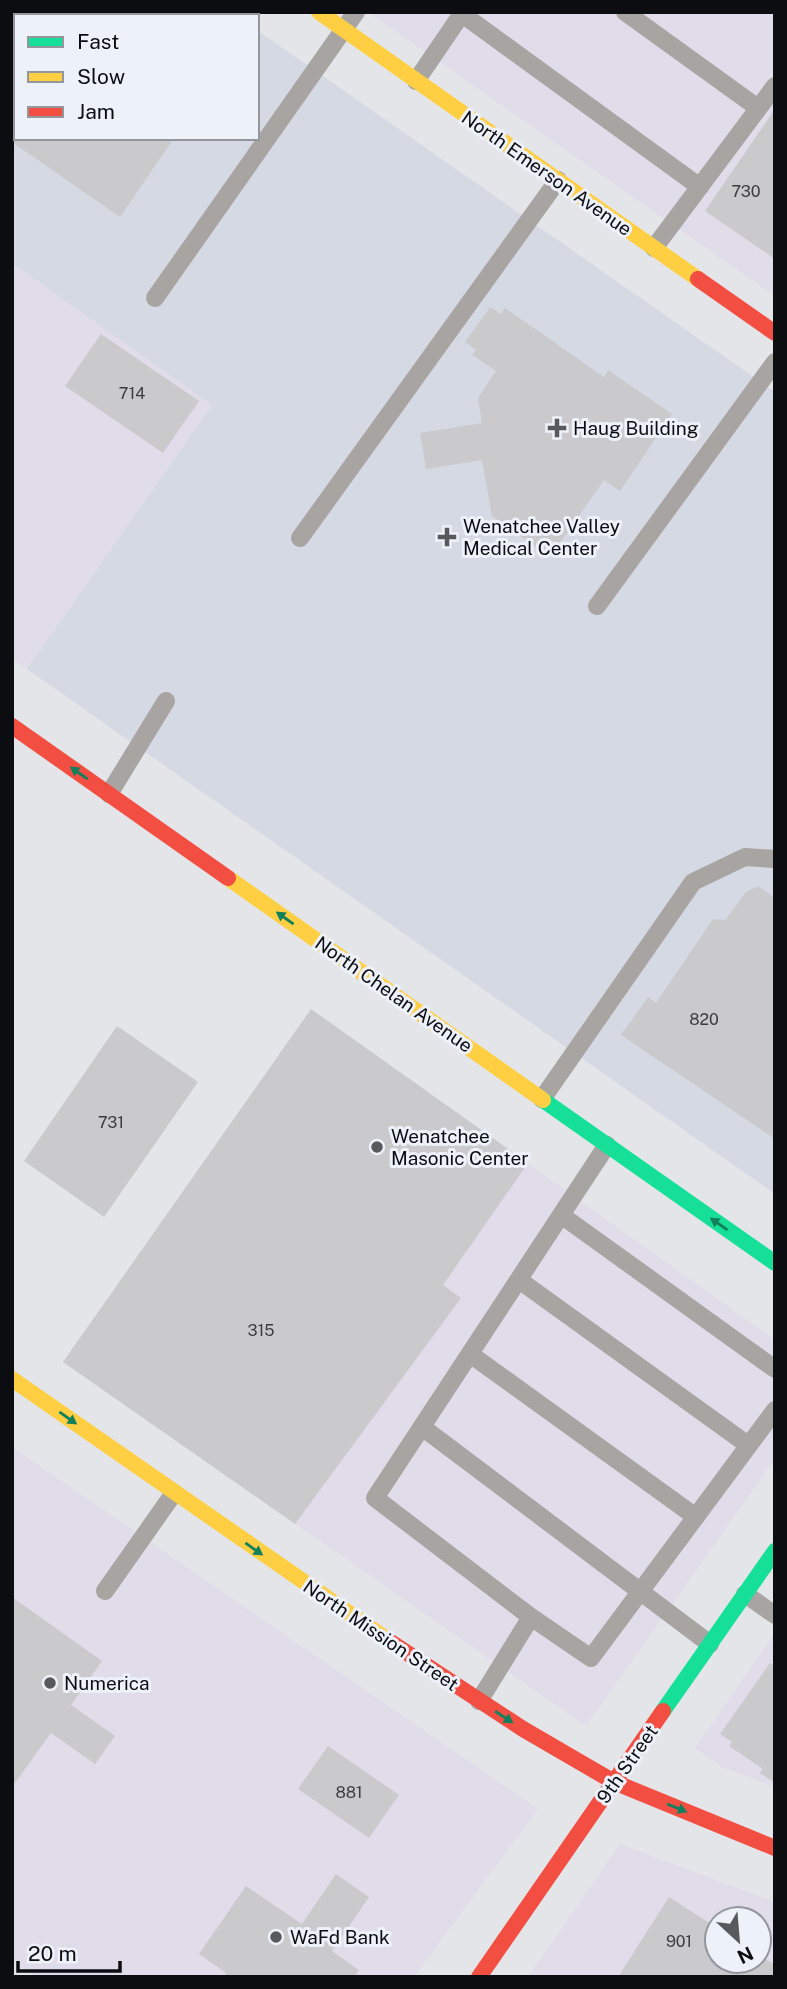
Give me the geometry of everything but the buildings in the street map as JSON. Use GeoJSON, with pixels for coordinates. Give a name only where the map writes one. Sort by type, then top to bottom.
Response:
{"type":"FeatureCollection","features":[{"type":"Feature","properties":{"kind":"main road","name":"North Emerson Avenue"},"geometry":{"type":"LineString","coordinates":[[319,12],[775,333]]}},
{"type":"Feature","properties":{"kind":"main road","name":"North Chelan Avenue"},"geometry":{"type":"LineString","coordinates":[[12,726],[775,1263]]}},
{"type":"Feature","properties":{"kind":"main road","name":"North Mission Street"},"geometry":{"type":"LineString","coordinates":[[12,1379],[341,1609],[523,1730],[614,1782],[775,1848]]}},
{"type":"Feature","properties":{"kind":"main road","name":"9th Street"},"geometry":{"type":"LineString","coordinates":[[479,1977],[775,1551]]}},
{"type":"Feature","properties":{"kind":"lane"},"geometry":{"type":"LineString","coordinates":[[155,298],[356,12]]}},
{"type":"Feature","properties":{"kind":"lane"},"geometry":{"type":"LineString","coordinates":[[625,12],[758,108]]}},
{"type":"Feature","properties":{"kind":"lane"},"geometry":{"type":"LineString","coordinates":[[416,80],[463,13],[700,187]]}},
{"type":"Feature","properties":{"kind":"lane"},"geometry":{"type":"LineString","coordinates":[[654,248],[775,86]]}},
{"type":"Feature","properties":{"kind":"lane"},"geometry":{"type":"LineString","coordinates":[[300,538],[558,180]]}},
{"type":"Feature","properties":{"kind":"lane"},"geometry":{"type":"LineString","coordinates":[[597,606],[775,362]]}},
{"type":"Feature","properties":{"kind":"lane"},"geometry":{"type":"LineString","coordinates":[[109,794],[166,701]]}},
{"type":"Feature","properties":{"kind":"lane"},"geometry":{"type":"LineString","coordinates":[[542,1099],[693,882],[745,857],[775,859]]}},
{"type":"Feature","properties":{"kind":"lane"},"geometry":{"type":"LineString","coordinates":[[607,1145],[375,1498],[531,1617],[591,1658],[775,1410]]}},
{"type":"Feature","properties":{"kind":"lane"},"geometry":{"type":"LineString","coordinates":[[561,1215],[775,1369]]}},
{"type":"Feature","properties":{"kind":"lane"},"geometry":{"type":"LineString","coordinates":[[519,1280],[748,1445]]}},
{"type":"Feature","properties":{"kind":"lane"},"geometry":{"type":"LineString","coordinates":[[470,1354],[696,1517]]}},
{"type":"Feature","properties":{"kind":"lane"},"geometry":{"type":"LineString","coordinates":[[422,1427],[710,1644]]}},
{"type":"Feature","properties":{"kind":"lane"},"geometry":{"type":"LineString","coordinates":[[105,1591],[174,1493]]}},
{"type":"Feature","properties":{"kind":"lane"},"geometry":{"type":"LineString","coordinates":[[745,1594],[775,1615]]}},
{"type":"Feature","properties":{"kind":"lane"},"geometry":{"type":"LineString","coordinates":[[479,1701],[531,1617]]}},
{"type":"Feature","properties":{"kind":"shaded area"},"geometry":{"type":"Polygon","coordinates":[[[232,12],[234,14],[33,14],[232,12]]]}},
{"type":"Feature","properties":{"kind":"shaded area"},"geometry":{"type":"Polygon","coordinates":[[[368,12],[775,12],[775,296],[368,12]]]}},
{"type":"Feature","properties":{"kind":"shaded area","name":"Wenatchee Valley Medical Center"},"geometry":{"type":"Polygon","coordinates":[[[259,31],[775,392],[775,1194],[27,669],[212,405],[12,263],[14,42],[14,140],[259,140],[259,31]]]}},
{"type":"Feature","properties":{"kind":"shaded area"},"geometry":{"type":"Polygon","coordinates":[[[12,263],[212,405],[27,669],[12,658],[12,263]]]}},
{"type":"Feature","properties":{"kind":"shaded area"},"geometry":{"type":"Polygon","coordinates":[[[311,1009],[775,1340],[775,1459],[586,1726],[63,1362],[311,1009]]]}},
{"type":"Feature","properties":{"kind":"shaded area"},"geometry":{"type":"Polygon","coordinates":[[[12,1447],[538,1809],[414,1977],[37,1977],[12,1960],[12,1447]]]}},
{"type":"Feature","properties":{"kind":"shaded area"},"geometry":{"type":"Polygon","coordinates":[[[775,1633],[775,1787],[722,1767],[695,1748],[775,1633]]]}},
{"type":"Feature","properties":{"kind":"shaded area"},"geometry":{"type":"Polygon","coordinates":[[[620,1844],[775,1902],[775,1977],[528,1977],[620,1844]]]}},
{"type":"Feature","properties":{"kind":"traffic: fast"},"geometry":{"type":"LineString","coordinates":[[543,1100],[775,1263]]}},
{"type":"Feature","properties":{"kind":"traffic: fast"},"geometry":{"type":"LineString","coordinates":[[663,1711],[775,1551]]}},
{"type":"Feature","properties":{"kind":"traffic: slow"},"geometry":{"type":"LineString","coordinates":[[319,12],[698,279]]}},
{"type":"Feature","properties":{"kind":"traffic: slow"},"geometry":{"type":"LineString","coordinates":[[228,878],[543,1100]]}},
{"type":"Feature","properties":{"kind":"traffic: slow"},"geometry":{"type":"LineString","coordinates":[[12,1379],[392,1643]]}},
{"type":"Feature","properties":{"kind":"traffic: jam"},"geometry":{"type":"LineString","coordinates":[[698,279],[775,333]]}},
{"type":"Feature","properties":{"kind":"traffic: jam"},"geometry":{"type":"LineString","coordinates":[[12,726],[228,878]]}},
{"type":"Feature","properties":{"kind":"traffic: jam"},"geometry":{"type":"LineString","coordinates":[[392,1643],[523,1729],[614,1782],[775,1848]]}},
{"type":"Feature","properties":{"kind":"traffic: jam"},"geometry":{"type":"LineString","coordinates":[[479,1977],[663,1711]]}},
{"type":"Feature","properties":{"kind":"place","name":"Haug Building"},"geometry":{"type":"Point","coordinates":[557,428]}},
{"type":"Feature","properties":{"kind":"place","name":"Wenatchee Valley Medical Center"},"geometry":{"type":"Point","coordinates":[447,537]}},
{"type":"Feature","properties":{"kind":"place","name":"Wenatchee Masonic Center"},"geometry":{"type":"Point","coordinates":[377,1147]}},
{"type":"Feature","properties":{"kind":"place","name":"Numerica"},"geometry":{"type":"Point","coordinates":[50,1683]}},
{"type":"Feature","properties":{"kind":"place","name":"WaFd Bank"},"geometry":{"type":"Point","coordinates":[276,1937]}}]}
